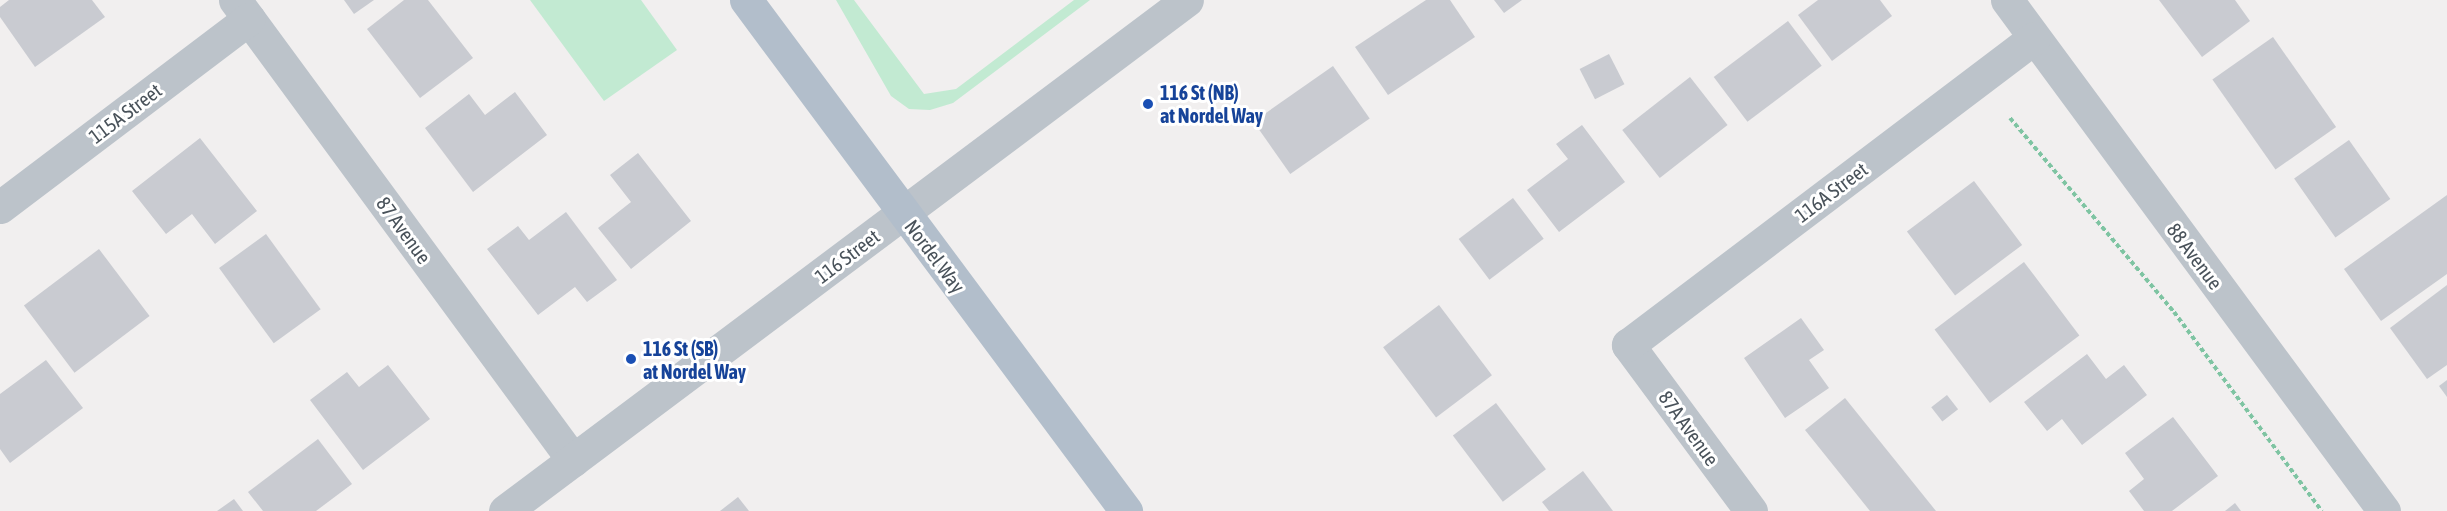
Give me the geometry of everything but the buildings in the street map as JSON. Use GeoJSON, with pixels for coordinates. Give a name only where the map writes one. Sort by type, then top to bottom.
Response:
{"type":"FeatureCollection","features":[{"type":"Feature","properties":{"kind":"main road","name":"Nordel Way"},"geometry":{"type":"LineString","coordinates":[[746,0],[1126,511]]}},
{"type":"Feature","properties":{"kind":"street","name":"116 Street"},"geometry":{"type":"LineString","coordinates":[[505,511],[1188,0]]}},
{"type":"Feature","properties":{"kind":"street","name":"88 Avenue"},"geometry":{"type":"LineString","coordinates":[[2007,0],[2384,511]]}},
{"type":"Feature","properties":{"kind":"street","name":"115A Street"},"geometry":{"type":"LineString","coordinates":[[0,207],[242,10]]}},
{"type":"Feature","properties":{"kind":"street","name":"87 Avenue"},"geometry":{"type":"LineString","coordinates":[[242,10],[573,460]]}},
{"type":"Feature","properties":{"kind":"street","name":"116A Street"},"geometry":{"type":"LineString","coordinates":[[1628,345],[2034,38]]}},
{"type":"Feature","properties":{"kind":"street","name":"87A Avenue"},"geometry":{"type":"LineString","coordinates":[[1628,345],[1750,511]]}},
{"type":"Feature","properties":{"kind":"path"},"geometry":{"type":"LineString","coordinates":[[2010,118],[2174,312],[2322,511]]}},
{"type":"Feature","properties":{"kind":"green space"},"geometry":{"type":"Polygon","coordinates":[[[530,0],[641,0],[677,50],[604,101],[530,0]]]}},
{"type":"Feature","properties":{"kind":"green space"},"geometry":{"type":"Polygon","coordinates":[[[836,0],[854,0],[924,94],[956,89],[1074,0],[1090,0],[953,103],[930,110],[909,109],[891,96],[836,0]]]}},
{"type":"Feature","properties":{"kind":"place","name":"116 St (NB) at Nordel Way"},"geometry":{"type":"Point","coordinates":[1148,104]}},
{"type":"Feature","properties":{"kind":"place","name":"116 St (SB) at Nordel Way"},"geometry":{"type":"Point","coordinates":[631,359]}}]}
